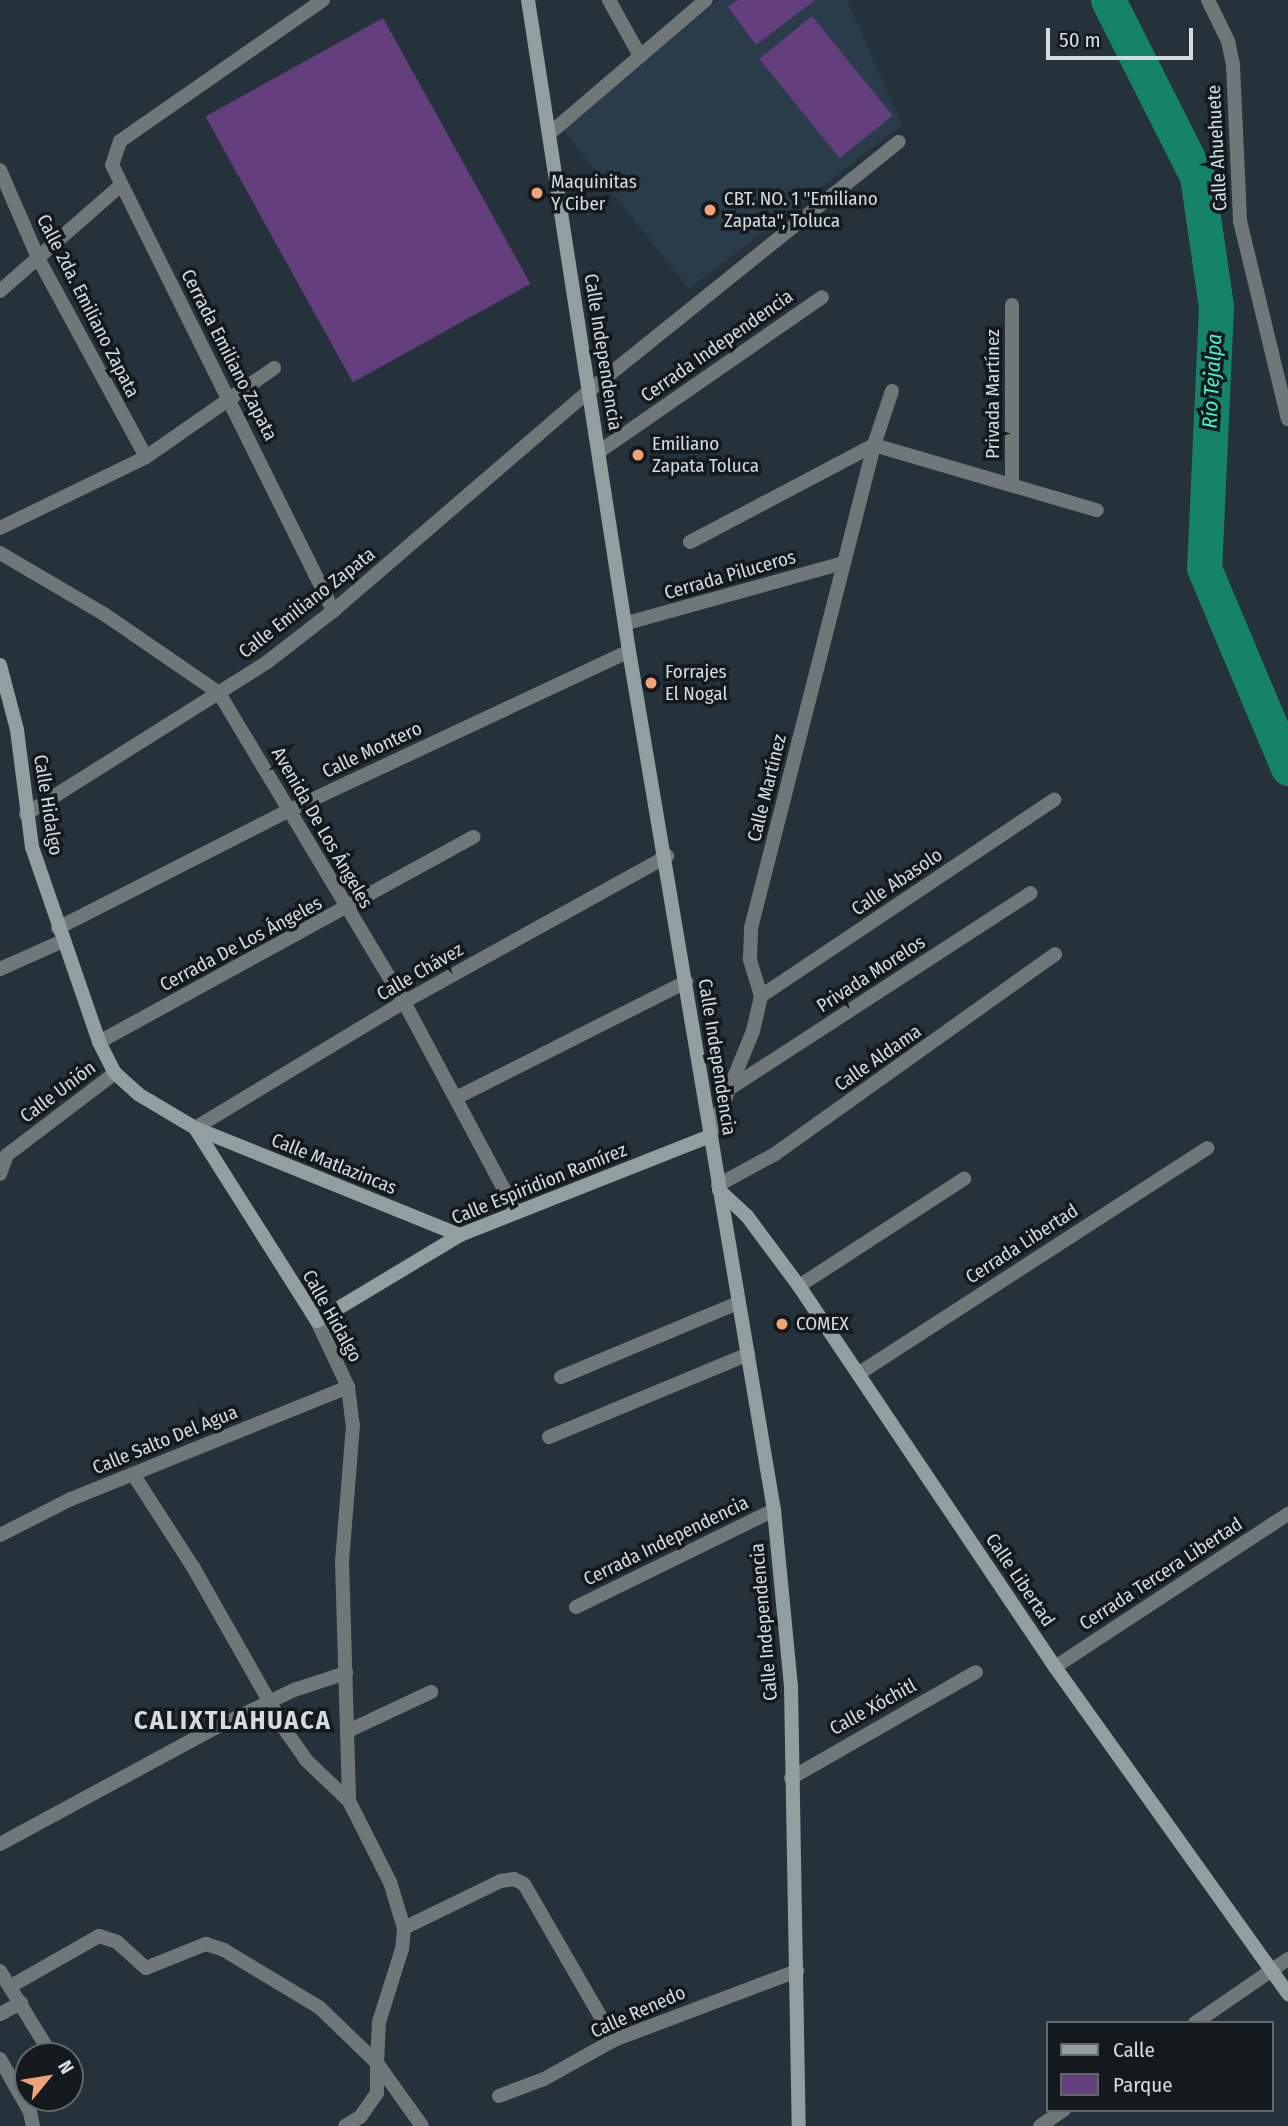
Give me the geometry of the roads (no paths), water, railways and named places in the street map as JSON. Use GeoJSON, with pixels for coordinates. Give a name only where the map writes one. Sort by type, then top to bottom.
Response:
{"type":"FeatureCollection","features":[{"type":"Feature","properties":{"kind":"main road","name":"Calle Independencia"},"geometry":{"type":"LineString","coordinates":[[528,0],[627,624],[629,651],[667,856],[710,1136],[774,1510],[791,1686],[799,2126]]}},
{"type":"Feature","properties":{"kind":"main road","name":"Calle Hidalgo"},"geometry":{"type":"LineString","coordinates":[[0,665],[17,730],[26,814],[61,935],[99,1042],[116,1073],[138,1094],[195,1128],[317,1321]]}},
{"type":"Feature","properties":{"kind":"main road","name":"Calle Matlazincas"},"geometry":{"type":"LineString","coordinates":[[195,1128],[460,1235]]}},
{"type":"Feature","properties":{"kind":"main road","name":"Calle Espiridion Ramírez"},"geometry":{"type":"LineString","coordinates":[[317,1321],[460,1235],[710,1136]]}},
{"type":"Feature","properties":{"kind":"main road","name":"Calle Libertad"},"geometry":{"type":"LineString","coordinates":[[719,1187],[747,1216],[799,1286],[1055,1667],[1288,1994]]}},
{"type":"Feature","properties":{"kind":"street","name":"Cerrada Emiliano Zapata"},"geometry":{"type":"LineString","coordinates":[[323,0],[120,141],[113,153],[112,165],[232,400],[333,611]]}},
{"type":"Feature","properties":{"kind":"street"},"geometry":{"type":"LineString","coordinates":[[609,0],[640,56]]}},
{"type":"Feature","properties":{"kind":"street"},"geometry":{"type":"LineString","coordinates":[[549,134],[706,0]]}},
{"type":"Feature","properties":{"kind":"street","name":"Calle Ahuehuete"},"geometry":{"type":"LineString","coordinates":[[1208,0],[1228,41],[1233,65],[1240,221],[1288,419]]}},
{"type":"Feature","properties":{"kind":"street","name":"Calle Emiliano Zapata"},"geometry":{"type":"LineString","coordinates":[[26,814],[219,692],[333,611],[590,390],[899,142]]}},
{"type":"Feature","properties":{"kind":"street","name":"Calle 2da. Emiliano Zapata"},"geometry":{"type":"LineString","coordinates":[[0,170],[38,258],[146,457]]}},
{"type":"Feature","properties":{"kind":"street"},"geometry":{"type":"LineString","coordinates":[[0,291],[121,185]]}},
{"type":"Feature","properties":{"kind":"street","name":"Cerrada Independencia"},"geometry":{"type":"LineString","coordinates":[[600,451],[822,297]]}},
{"type":"Feature","properties":{"kind":"street","name":"Privada Martínez"},"geometry":{"type":"LineString","coordinates":[[1012,484],[1013,305]]}},
{"type":"Feature","properties":{"kind":"street"},"geometry":{"type":"LineString","coordinates":[[0,528],[146,457],[232,400],[274,368]]}},
{"type":"Feature","properties":{"kind":"street"},"geometry":{"type":"LineString","coordinates":[[690,542],[874,445],[892,391]]}},
{"type":"Feature","properties":{"kind":"street","name":"Privada Martínez"},"geometry":{"type":"LineString","coordinates":[[874,445],[1097,510]]}},
{"type":"Feature","properties":{"kind":"street","name":"Calle Martínez"},"geometry":{"type":"LineString","coordinates":[[761,996],[750,958],[751,928],[874,445]]}},
{"type":"Feature","properties":{"kind":"street","name":"Avenida De Los Ángeles"},"geometry":{"type":"LineString","coordinates":[[0,553],[104,614],[219,692],[346,910],[404,1002],[516,1212]]}},
{"type":"Feature","properties":{"kind":"street","name":"Cerrada Piluceros"},"geometry":{"type":"LineString","coordinates":[[627,624],[844,563]]}},
{"type":"Feature","properties":{"kind":"street","name":"Calle Montero"},"geometry":{"type":"LineString","coordinates":[[0,969],[290,810],[629,651]]}},
{"type":"Feature","properties":{"kind":"street","name":"Calle Abasolo"},"geometry":{"type":"LineString","coordinates":[[761,996],[1054,800]]}},
{"type":"Feature","properties":{"kind":"street","name":"Cerrada De Los Ángeles"},"geometry":{"type":"LineString","coordinates":[[99,1042],[346,910],[474,837]]}},
{"type":"Feature","properties":{"kind":"street","name":"Calle Chávez"},"geometry":{"type":"LineString","coordinates":[[195,1128],[404,1002],[667,856]]}},
{"type":"Feature","properties":{"kind":"street","name":"Privada Morelos"},"geometry":{"type":"LineString","coordinates":[[732,1087],[1031,893]]}},
{"type":"Feature","properties":{"kind":"street","name":"Calle Aldama"},"geometry":{"type":"LineString","coordinates":[[719,1187],[775,1154],[1055,954]]}},
{"type":"Feature","properties":{"kind":"street"},"geometry":{"type":"LineString","coordinates":[[456,1098],[686,982]]}},
{"type":"Feature","properties":{"kind":"street"},"geometry":{"type":"LineString","coordinates":[[710,1136],[732,1087],[761,996]]}},
{"type":"Feature","properties":{"kind":"street","name":"Calle Unión"},"geometry":{"type":"LineString","coordinates":[[0,1174],[7,1155],[116,1073]]}},
{"type":"Feature","properties":{"kind":"street","name":"Cerrada Libertad"},"geometry":{"type":"LineString","coordinates":[[858,1374],[1207,1148]]}},
{"type":"Feature","properties":{"kind":"street"},"geometry":{"type":"LineString","coordinates":[[799,1286],[964,1179]]}},
{"type":"Feature","properties":{"kind":"street"},"geometry":{"type":"LineString","coordinates":[[561,1377],[738,1303]]}},
{"type":"Feature","properties":{"kind":"street","name":"Calle Hidalgo"},"geometry":{"type":"LineString","coordinates":[[317,1321],[348,1387],[353,1425],[342,1561],[349,1801],[390,1882],[404,1928],[402,1949],[379,2022],[377,2093],[360,2117],[345,2126]]}},
{"type":"Feature","properties":{"kind":"street"},"geometry":{"type":"LineString","coordinates":[[549,1437],[748,1354]]}},
{"type":"Feature","properties":{"kind":"street","name":"Calle Salto Del Agua"},"geometry":{"type":"LineString","coordinates":[[0,1535],[133,1474],[348,1387]]}},
{"type":"Feature","properties":{"kind":"street"},"geometry":{"type":"LineString","coordinates":[[133,1474],[194,1567],[268,1702],[306,1759],[349,1801]]}},
{"type":"Feature","properties":{"kind":"street","name":"Cerrada Independencia"},"geometry":{"type":"LineString","coordinates":[[576,1607],[774,1510]]}},
{"type":"Feature","properties":{"kind":"street","name":"Cerrada Tercera Libertad"},"geometry":{"type":"LineString","coordinates":[[1055,1667],[1288,1514]]}},
{"type":"Feature","properties":{"kind":"street","name":"Calle Xóchitl"},"geometry":{"type":"LineString","coordinates":[[791,1778],[976,1672]]}},
{"type":"Feature","properties":{"kind":"street"},"geometry":{"type":"LineString","coordinates":[[0,1844],[140,1766],[268,1702],[346,1673]]}},
{"type":"Feature","properties":{"kind":"street"},"geometry":{"type":"LineString","coordinates":[[348,1731],[431,1692]]}},
{"type":"Feature","properties":{"kind":"street"},"geometry":{"type":"LineString","coordinates":[[404,1928],[501,1881],[514,1879],[524,1884],[614,2040]]}},
{"type":"Feature","properties":{"kind":"street"},"geometry":{"type":"LineString","coordinates":[[11,1986],[99,1936],[117,1942],[146,1968],[212,1945],[320,2008],[377,2063],[422,2126]]}},
{"type":"Feature","properties":{"kind":"street"},"geometry":{"type":"LineString","coordinates":[[1198,2021],[1288,1959]]}},
{"type":"Feature","properties":{"kind":"street"},"geometry":{"type":"LineString","coordinates":[[0,1971],[44,2042]]}},
{"type":"Feature","properties":{"kind":"street","name":"Calle Renedo"},"geometry":{"type":"LineString","coordinates":[[499,2096],[544,2079],[614,2040],[797,1971]]}},
{"type":"Feature","properties":{"kind":"street"},"geometry":{"type":"LineString","coordinates":[[0,2014],[21,2003]]}},
{"type":"Feature","properties":{"kind":"street"},"geometry":{"type":"LineString","coordinates":[[0,2059],[30,2112],[33,2126]]}},
{"type":"Feature","properties":{"kind":"street"},"geometry":{"type":"LineString","coordinates":[[1047,2124],[1062,2112]]}},
{"type":"Feature","properties":{"kind":"waterway","name":"Río Tejalpa"},"geometry":{"type":"LineString","coordinates":[[1108,0],[1197,176],[1216,307],[1204,568],[1288,768]]}},
{"type":"Feature","properties":{"kind":"place","name":"Maquinitas Y Ciber"},"geometry":{"type":"Point","coordinates":[537,193]}},
{"type":"Feature","properties":{"kind":"place","name":"CBT. NO. 1 \"Emiliano Zapata\", Toluca"},"geometry":{"type":"Point","coordinates":[710,210]}},
{"type":"Feature","properties":{"kind":"place","name":"Emiliano Zapata Toluca"},"geometry":{"type":"Point","coordinates":[638,455]}},
{"type":"Feature","properties":{"kind":"place","name":"Forrajes El Nogal"},"geometry":{"type":"Point","coordinates":[651,683]}},
{"type":"Feature","properties":{"kind":"place","name":"COMEX"},"geometry":{"type":"Point","coordinates":[782,1324]}},
{"type":"Feature","properties":{"kind":"district","name":"CALIXTLAHUACA"},"geometry":{"type":"Point","coordinates":[233,1721]}}]}
